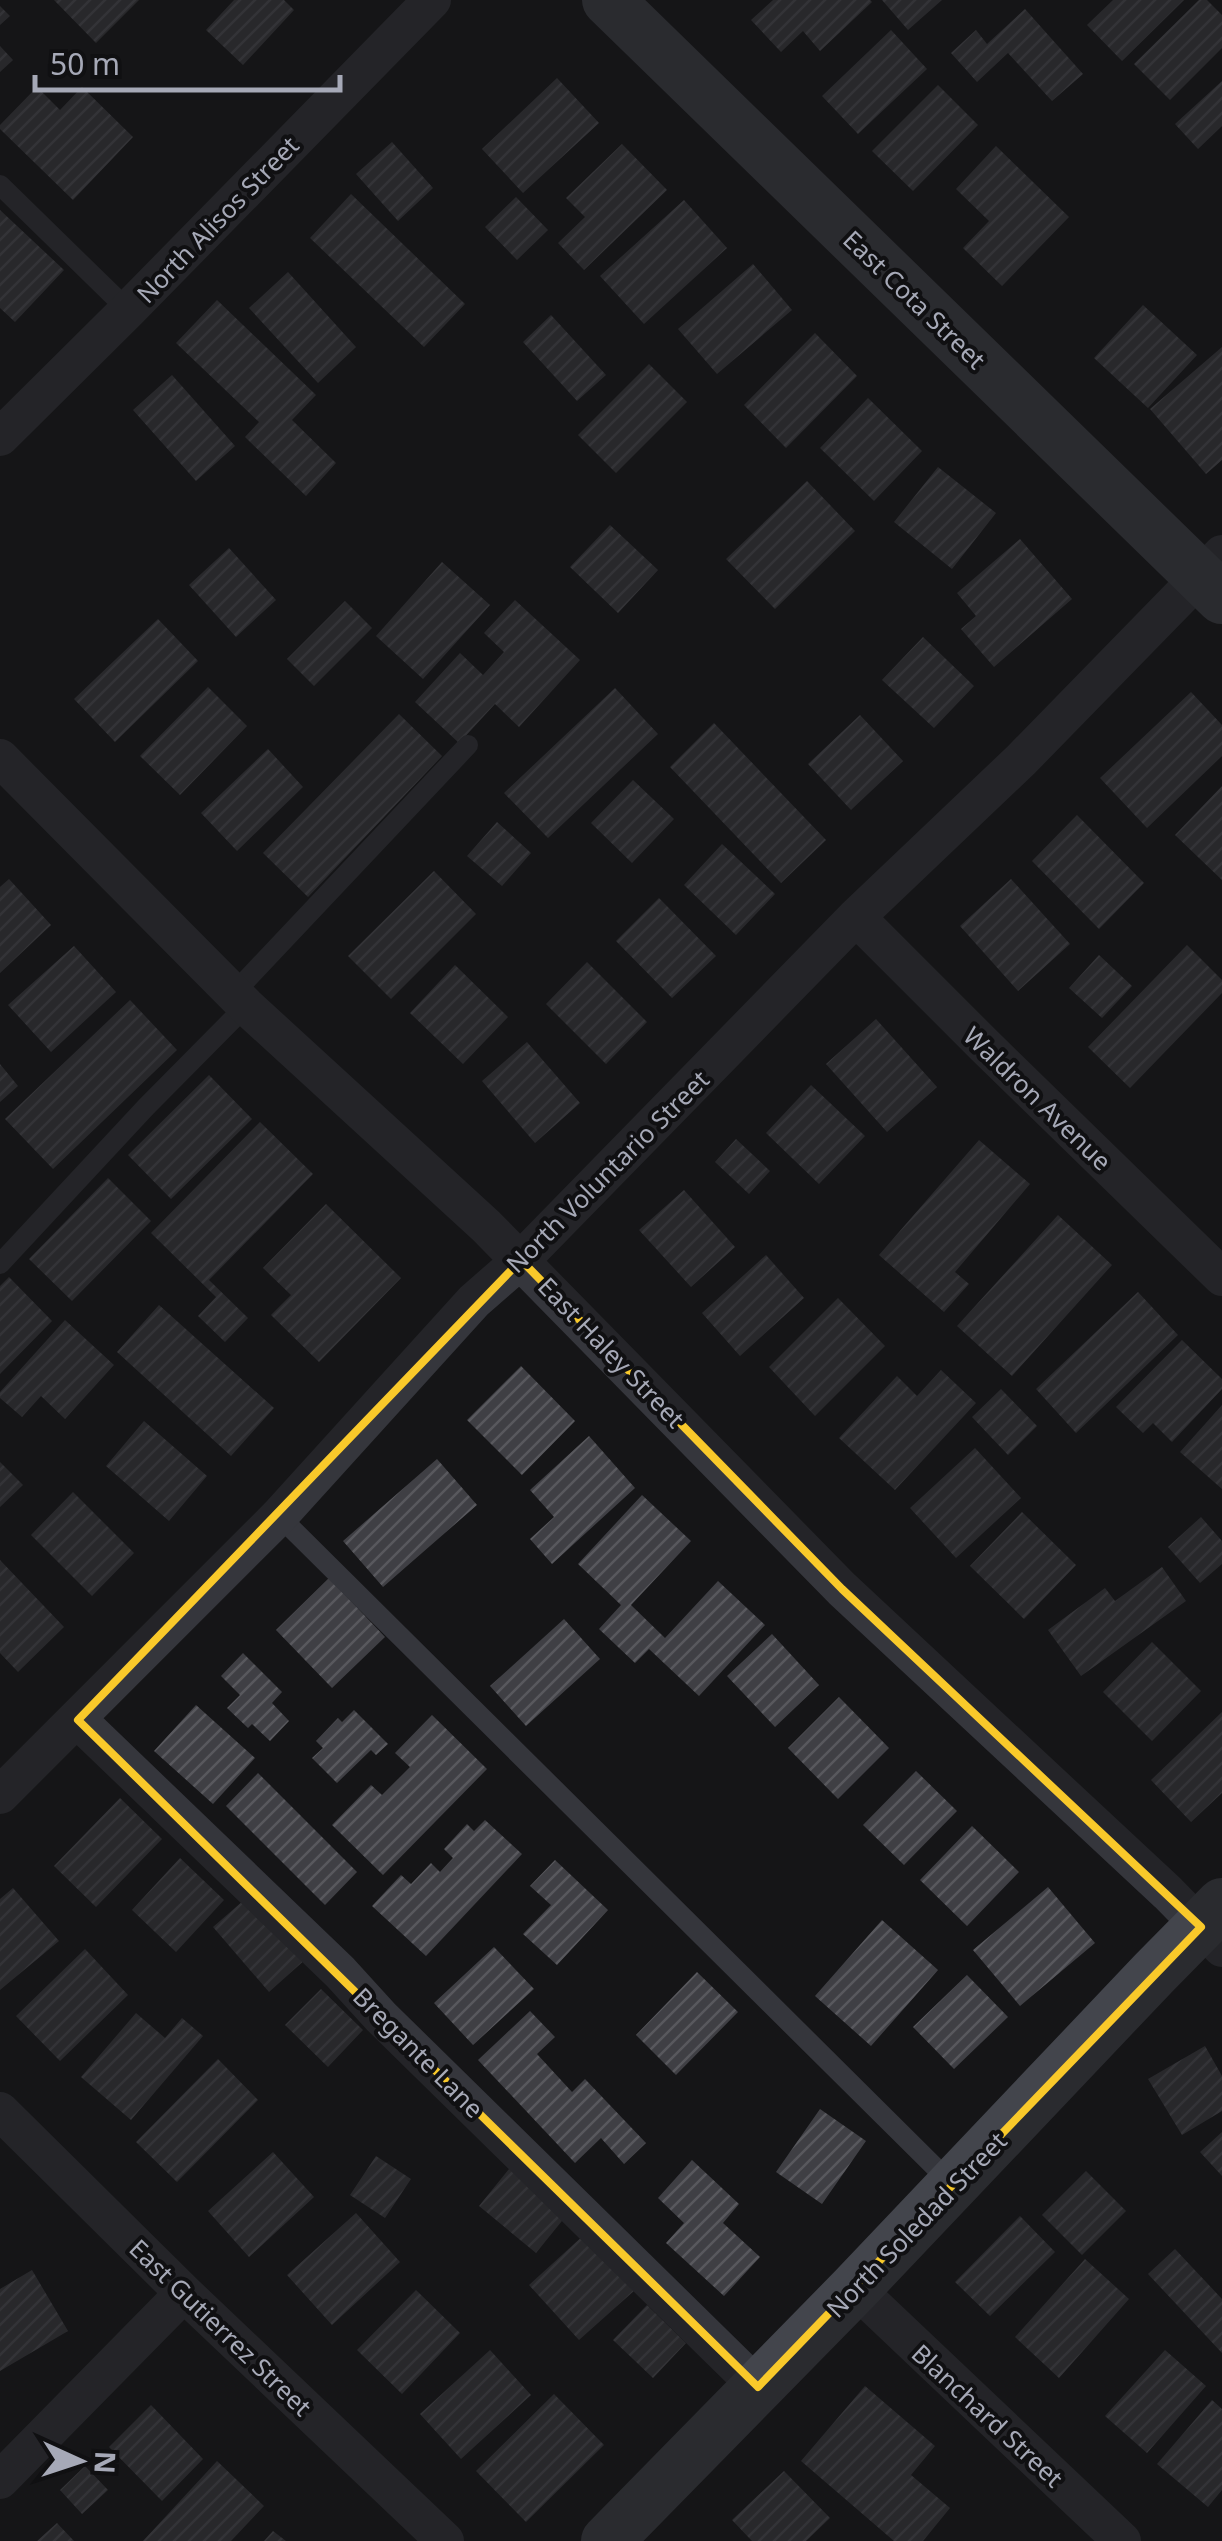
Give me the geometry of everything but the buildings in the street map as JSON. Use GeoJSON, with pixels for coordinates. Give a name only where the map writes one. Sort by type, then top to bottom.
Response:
{"type":"FeatureCollection","features":[{"type":"Feature","properties":{"kind":"street","name":"North Alisos Street"},"geometry":{"type":"LineString","coordinates":[[0,436],[432,0]]}},
{"type":"Feature","properties":{"kind":"street","name":"East Cota Street"},"geometry":{"type":"LineString","coordinates":[[608,0],[1215,576]]}},
{"type":"Feature","properties":{"kind":"street","name":"North Voluntario Street"},"geometry":{"type":"LineString","coordinates":[[0,1796],[280,1516],[474,1301],[521,1260],[856,917],[1215,576]]}},
{"type":"Feature","properties":{"kind":"street","name":"East Haley Street"},"geometry":{"type":"LineString","coordinates":[[0,758],[240,1000],[521,1260],[842,1589],[1154,1880],[1215,1927]]}},
{"type":"Feature","properties":{"kind":"street","name":"Waldron Avenue"},"geometry":{"type":"LineString","coordinates":[[856,917],[1222,1277]]}},
{"type":"Feature","properties":{"kind":"street","name":"Bregante Lane"},"geometry":{"type":"LineString","coordinates":[[78,1720],[340,1972],[381,2017],[758,2387]]}},
{"type":"Feature","properties":{"kind":"street","name":"North Soledad Street"},"geometry":{"type":"LineString","coordinates":[[607,2541],[855,2288],[1154,1973],[1215,1927]]}},
{"type":"Feature","properties":{"kind":"street","name":"East Gutierrez Street"},"geometry":{"type":"LineString","coordinates":[[0,2111],[184,2293],[445,2541]]}},
{"type":"Feature","properties":{"kind":"street","name":"Blanchard Street"},"geometry":{"type":"LineString","coordinates":[[855,2288],[1122,2541]]}},
{"type":"Feature","properties":{"kind":"street"},"geometry":{"type":"LineString","coordinates":[[0,2480],[184,2293]]}},
{"type":"Feature","properties":{"kind":"lane"},"geometry":{"type":"LineString","coordinates":[[0,185],[128,310]]}},
{"type":"Feature","properties":{"kind":"lane"},"geometry":{"type":"LineString","coordinates":[[0,1264],[468,745]]}},
{"type":"Feature","properties":{"kind":"lane"},"geometry":{"type":"LineString","coordinates":[[280,1516],[954,2185]]}},
{"type":"Feature","properties":{"kind":"highlighted area"},"geometry":{"type":"Polygon","coordinates":[[[521,1260],[842,1589],[1201,1927],[758,2387],[78,1720],[521,1260]]]}}]}
